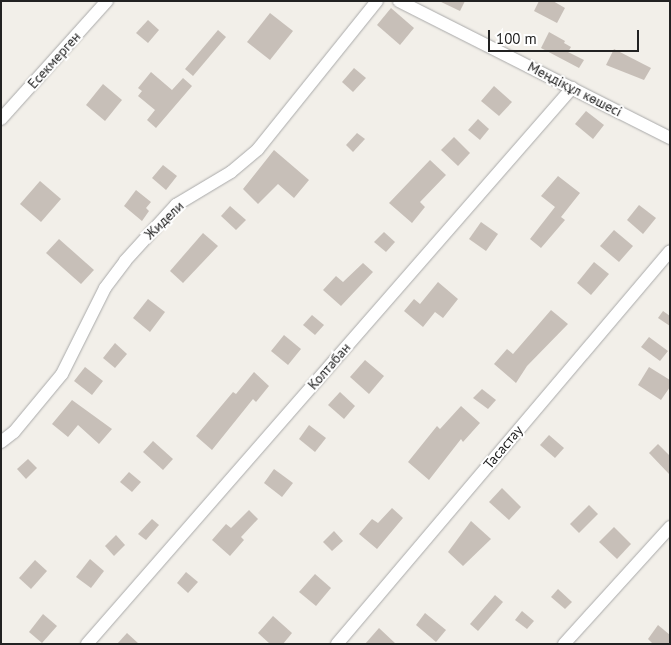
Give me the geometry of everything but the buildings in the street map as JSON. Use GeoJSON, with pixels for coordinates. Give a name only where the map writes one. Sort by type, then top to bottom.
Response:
{"type":"FeatureCollection","features":[{"type":"Feature","properties":{"kind":"street","name":"Eсекмерген"},"geometry":{"type":"LineString","coordinates":[[1,119],[106,1]]}},
{"type":"Feature","properties":{"kind":"street","name":"Жидели"},"geometry":{"type":"LineString","coordinates":[[1,442],[26,419],[62,374],[105,288],[125,260],[176,205],[231,172],[258,149],[377,1]]}},
{"type":"Feature","properties":{"kind":"street","name":"Меңдіқұл көшесі"},"geometry":{"type":"LineString","coordinates":[[399,1],[670,138]]}},
{"type":"Feature","properties":{"kind":"street","name":"Колтабан"},"geometry":{"type":"LineString","coordinates":[[87,644],[572,88]]}},
{"type":"Feature","properties":{"kind":"street","name":"Тасастау"},"geometry":{"type":"LineString","coordinates":[[336,644],[670,251]]}},
{"type":"Feature","properties":{"kind":"street"},"geometry":{"type":"LineString","coordinates":[[564,644],[670,527]]}}]}
